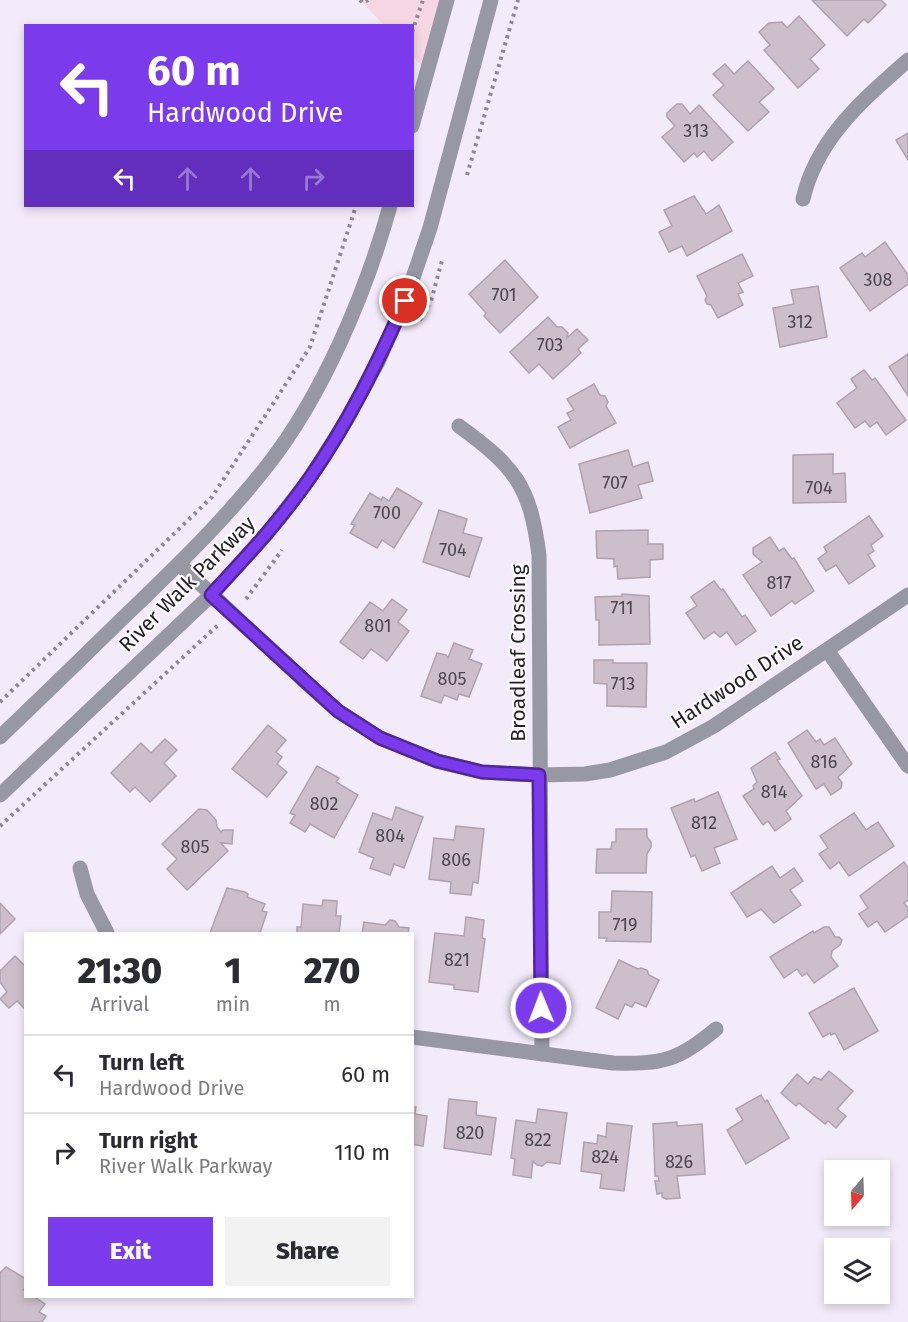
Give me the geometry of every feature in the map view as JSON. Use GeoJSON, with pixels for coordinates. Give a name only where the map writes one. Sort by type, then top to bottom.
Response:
{"type":"FeatureCollection","features":[{"type":"Feature","properties":{"kind":"street"},"geometry":{"type":"LineString","coordinates":[[414,119],[447,0]]}},
{"type":"Feature","properties":{"kind":"street","name":"River Walk Parkway"},"geometry":{"type":"LineString","coordinates":[[0,795],[211,595],[266,535],[310,478],[344,424],[378,362],[405,301],[429,228],[491,0]]}},
{"type":"Feature","properties":{"kind":"street"},"geometry":{"type":"LineString","coordinates":[[803,199],[815,163],[829,139],[856,106],[908,60]]}},
{"type":"Feature","properties":{"kind":"street","name":"River Walk Parkway"},"geometry":{"type":"LineString","coordinates":[[0,737],[207,537],[268,465],[300,418],[354,311],[380,243],[390,207]]}},
{"type":"Feature","properties":{"kind":"street","name":"Broadleaf Crossing"},"geometry":{"type":"LineString","coordinates":[[459,426],[491,449],[512,471],[526,495],[535,521],[539,555],[542,1054]]}},
{"type":"Feature","properties":{"kind":"street","name":"Hardwood Drive"},"geometry":{"type":"LineString","coordinates":[[180,564],[338,711],[380,738],[437,761],[482,772],[539,775],[585,774],[610,770],[666,752],[714,726],[908,595]]}},
{"type":"Feature","properties":{"kind":"street"},"geometry":{"type":"LineString","coordinates":[[827,650],[908,766]]}},
{"type":"Feature","properties":{"kind":"street"},"geometry":{"type":"LineString","coordinates":[[80,868],[87,894],[106,932]]}},
{"type":"Feature","properties":{"kind":"street"},"geometry":{"type":"LineString","coordinates":[[414,1037],[613,1063],[644,1064],[669,1060],[694,1048],[716,1029]]}},
{"type":"Feature","properties":{"kind":"path"},"geometry":{"type":"LineString","coordinates":[[360,0],[363,3],[368,0]]}},
{"type":"Feature","properties":{"kind":"path"},"geometry":{"type":"LineString","coordinates":[[414,26],[423,0]]}},
{"type":"Feature","properties":{"kind":"path"},"geometry":{"type":"LineString","coordinates":[[0,702],[212,497],[310,347],[356,207]]}},
{"type":"Feature","properties":{"kind":"shaded area"},"geometry":{"type":"Polygon","coordinates":[[[360,0],[445,0],[427,72],[414,57],[414,24],[383,24],[360,0]]]}},
{"type":"Feature","properties":{"kind":"building"},"geometry":{"type":"Polygon","coordinates":[[[812,0],[881,0],[886,5],[868,23],[864,19],[847,36],[812,0]]]}},
{"type":"Feature","properties":{"kind":"building"},"geometry":{"type":"Polygon","coordinates":[[[799,16],[825,45],[810,59],[819,69],[798,88],[764,50],[770,45],[759,32],[769,23],[782,22],[787,28],[799,16]]]}},
{"type":"Feature","properties":{"kind":"building"},"geometry":{"type":"Polygon","coordinates":[[[748,61],[774,89],[759,102],[769,112],[748,131],[713,95],[724,85],[713,74],[725,64],[734,74],[748,61]]]}},
{"type":"Feature","properties":{"kind":"building"},"geometry":{"type":"Polygon","coordinates":[[[677,104],[682,104],[690,114],[699,105],[733,142],[712,161],[704,151],[697,157],[694,153],[684,162],[662,137],[675,126],[667,117],[667,113],[677,104]]]}},
{"type":"Feature","properties":{"kind":"building"},"geometry":{"type":"Polygon","coordinates":[[[908,133],[908,160],[896,140],[908,133]]]}},
{"type":"Feature","properties":{"kind":"building"},"geometry":{"type":"Polygon","coordinates":[[[694,196],[706,214],[719,205],[732,231],[687,256],[682,246],[669,252],[659,232],[672,226],[664,210],[694,196]]]}},
{"type":"Feature","properties":{"kind":"building"},"geometry":{"type":"Polygon","coordinates":[[[885,242],[908,275],[908,284],[870,311],[840,268],[862,253],[865,257],[885,242]]]}},
{"type":"Feature","properties":{"kind":"building"},"geometry":{"type":"Polygon","coordinates":[[[742,254],[753,276],[738,283],[743,292],[738,294],[743,305],[718,318],[711,305],[705,300],[707,296],[697,276],[742,254]]]}},
{"type":"Feature","properties":{"kind":"building"},"geometry":{"type":"Polygon","coordinates":[[[505,260],[538,297],[500,333],[484,316],[486,313],[469,294],[505,260]]]}},
{"type":"Feature","properties":{"kind":"building"},"geometry":{"type":"Polygon","coordinates":[[[818,286],[827,337],[780,347],[773,308],[794,304],[791,290],[818,286]]]}},
{"type":"Feature","properties":{"kind":"building"},"geometry":{"type":"Polygon","coordinates":[[[548,317],[557,327],[562,327],[568,333],[567,338],[577,329],[588,340],[578,349],[581,353],[553,379],[539,364],[529,373],[510,352],[548,317]]]}},
{"type":"Feature","properties":{"kind":"building"},"geometry":{"type":"Polygon","coordinates":[[[908,354],[908,396],[889,367],[908,354]]]}},
{"type":"Feature","properties":{"kind":"building"},"geometry":{"type":"Polygon","coordinates":[[[864,370],[872,380],[875,378],[906,420],[886,435],[877,422],[870,427],[865,421],[855,428],[837,403],[857,388],[851,379],[864,370]]]}},
{"type":"Feature","properties":{"kind":"building"},"geometry":{"type":"Polygon","coordinates":[[[594,384],[600,395],[605,396],[608,402],[606,406],[616,423],[570,448],[558,427],[571,420],[567,413],[574,410],[567,399],[594,384]]]}},
{"type":"Feature","properties":{"kind":"building"},"geometry":{"type":"Polygon","coordinates":[[[628,450],[633,467],[648,462],[653,481],[638,485],[642,498],[590,513],[579,464],[628,450]]]}},
{"type":"Feature","properties":{"kind":"building"},"geometry":{"type":"Polygon","coordinates":[[[833,454],[833,474],[845,473],[846,502],[793,503],[793,455],[833,454]]]}},
{"type":"Feature","properties":{"kind":"building"},"geometry":{"type":"Polygon","coordinates":[[[397,488],[422,503],[394,548],[382,540],[377,548],[350,533],[355,525],[351,524],[370,493],[381,500],[383,497],[389,501],[397,488]]]}},
{"type":"Feature","properties":{"kind":"building"},"geometry":{"type":"Polygon","coordinates":[[[439,510],[467,519],[463,533],[482,538],[469,577],[423,562],[439,510]]]}},
{"type":"Feature","properties":{"kind":"building"},"geometry":{"type":"Polygon","coordinates":[[[869,516],[883,536],[871,545],[874,551],[868,555],[875,566],[849,584],[836,565],[826,571],[818,559],[827,552],[824,547],[869,516]]]}},
{"type":"Feature","properties":{"kind":"building"},"geometry":{"type":"Polygon","coordinates":[[[648,530],[648,544],[663,544],[663,559],[650,560],[650,577],[618,579],[614,559],[597,558],[596,531],[648,530]]]}},
{"type":"Feature","properties":{"kind":"building"},"geometry":{"type":"Polygon","coordinates":[[[770,537],[779,551],[784,548],[792,559],[794,558],[814,591],[795,604],[792,601],[771,616],[743,575],[762,562],[753,554],[753,548],[770,537]]]}},
{"type":"Feature","properties":{"kind":"building"},"geometry":{"type":"Polygon","coordinates":[[[714,581],[721,590],[723,589],[742,617],[745,615],[756,631],[736,645],[727,632],[720,637],[714,632],[704,639],[686,613],[697,606],[691,597],[714,581]]]}},
{"type":"Feature","properties":{"kind":"building"},"geometry":{"type":"Polygon","coordinates":[[[622,594],[649,596],[650,644],[599,645],[599,620],[596,620],[595,597],[622,596],[622,594]]]}},
{"type":"Feature","properties":{"kind":"building"},"geometry":{"type":"Polygon","coordinates":[[[392,599],[407,610],[398,622],[409,631],[387,661],[371,649],[363,659],[340,642],[370,602],[383,611],[392,599]]]}},
{"type":"Feature","properties":{"kind":"building"},"geometry":{"type":"Polygon","coordinates":[[[454,643],[473,650],[469,659],[482,664],[469,697],[459,694],[457,700],[444,695],[441,703],[421,696],[437,653],[446,655],[448,658],[454,643]]]}},
{"type":"Feature","properties":{"kind":"building"},"geometry":{"type":"Polygon","coordinates":[[[594,660],[613,660],[613,663],[647,663],[646,707],[607,706],[607,684],[594,683],[594,660]]]}},
{"type":"Feature","properties":{"kind":"building"},"geometry":{"type":"Polygon","coordinates":[[[268,725],[286,740],[276,752],[282,757],[277,764],[287,772],[267,797],[232,769],[268,725]]]}},
{"type":"Feature","properties":{"kind":"building"},"geometry":{"type":"Polygon","coordinates":[[[807,730],[816,742],[820,739],[824,745],[835,738],[852,764],[838,777],[842,783],[841,788],[831,795],[824,784],[816,789],[788,743],[807,730]]]}},
{"type":"Feature","properties":{"kind":"building"},"geometry":{"type":"Polygon","coordinates":[[[165,739],[177,750],[164,763],[176,776],[150,802],[135,787],[130,792],[111,773],[141,743],[151,753],[165,739]]]}},
{"type":"Feature","properties":{"kind":"building"},"geometry":{"type":"Polygon","coordinates":[[[775,752],[780,759],[777,760],[802,796],[786,811],[791,819],[775,831],[768,821],[763,825],[743,796],[754,789],[753,786],[757,782],[751,768],[775,752]]]}},
{"type":"Feature","properties":{"kind":"building"},"geometry":{"type":"Polygon","coordinates":[[[317,766],[339,778],[336,782],[358,795],[334,838],[310,824],[305,832],[290,823],[295,815],[290,813],[317,766]]]}},
{"type":"Feature","properties":{"kind":"building"},"geometry":{"type":"Polygon","coordinates":[[[718,792],[737,839],[714,848],[720,863],[702,871],[695,855],[691,857],[671,808],[694,799],[695,802],[718,792]]]}},
{"type":"Feature","properties":{"kind":"building"},"geometry":{"type":"Polygon","coordinates":[[[396,807],[423,817],[404,868],[394,864],[390,875],[370,868],[374,858],[359,852],[373,813],[392,820],[396,807]]]}},
{"type":"Feature","properties":{"kind":"building"},"geometry":{"type":"Polygon","coordinates":[[[199,809],[207,810],[216,820],[221,832],[233,830],[232,844],[221,843],[228,851],[187,890],[167,869],[177,859],[162,844],[199,809]]]}},
{"type":"Feature","properties":{"kind":"building"},"geometry":{"type":"Polygon","coordinates":[[[854,813],[866,830],[878,822],[894,846],[849,876],[839,862],[830,869],[819,854],[828,848],[820,836],[854,813]]]}},
{"type":"Feature","properties":{"kind":"building"},"geometry":{"type":"Polygon","coordinates":[[[456,826],[484,829],[478,883],[473,882],[471,895],[450,893],[451,882],[429,879],[434,838],[454,840],[456,826]]]}},
{"type":"Feature","properties":{"kind":"building"},"geometry":{"type":"Polygon","coordinates":[[[616,829],[647,829],[651,847],[647,854],[646,873],[596,873],[597,849],[611,849],[612,842],[616,842],[616,829]]]}},
{"type":"Feature","properties":{"kind":"building"},"geometry":{"type":"Polygon","coordinates":[[[904,862],[908,868],[908,900],[904,903],[908,908],[908,916],[885,932],[877,921],[868,927],[859,914],[868,908],[860,896],[904,862]]]}},
{"type":"Feature","properties":{"kind":"building"},"geometry":{"type":"Polygon","coordinates":[[[772,866],[780,878],[794,868],[803,881],[790,890],[801,905],[774,923],[761,909],[747,917],[731,893],[772,866]]]}},
{"type":"Feature","properties":{"kind":"building"},"geometry":{"type":"Polygon","coordinates":[[[227,888],[245,892],[248,894],[247,897],[265,904],[262,911],[267,912],[260,932],[210,932],[227,888]]]}},
{"type":"Feature","properties":{"kind":"building"},"geometry":{"type":"Polygon","coordinates":[[[612,891],[652,892],[651,942],[606,941],[607,938],[599,938],[599,912],[611,912],[612,891]]]}},
{"type":"Feature","properties":{"kind":"building"},"geometry":{"type":"Polygon","coordinates":[[[323,900],[337,901],[336,916],[341,916],[339,932],[297,932],[297,927],[301,927],[303,904],[322,906],[323,900]]]}},
{"type":"Feature","properties":{"kind":"building"},"geometry":{"type":"Polygon","coordinates":[[[0,903],[15,919],[0,934],[0,903]]]}},
{"type":"Feature","properties":{"kind":"building"},"geometry":{"type":"Polygon","coordinates":[[[466,917],[484,920],[482,938],[485,939],[478,992],[454,989],[454,985],[429,982],[435,933],[464,936],[466,917]]]}},
{"type":"Feature","properties":{"kind":"building"},"geometry":{"type":"Polygon","coordinates":[[[390,920],[395,921],[399,927],[409,928],[408,932],[362,932],[364,922],[385,925],[390,920]]]}},
{"type":"Feature","properties":{"kind":"building"},"geometry":{"type":"Polygon","coordinates":[[[824,927],[829,927],[835,937],[842,940],[840,945],[832,951],[831,957],[838,966],[814,983],[807,973],[802,976],[797,969],[784,978],[770,957],[813,931],[814,933],[824,927]]]}},
{"type":"Feature","properties":{"kind":"building"},"geometry":{"type":"Polygon","coordinates":[[[15,956],[24,965],[24,1008],[17,1001],[9,1008],[0,999],[7,992],[0,982],[0,971],[15,956]]]}},
{"type":"Feature","properties":{"kind":"building"},"geometry":{"type":"Polygon","coordinates":[[[619,960],[638,969],[647,970],[649,975],[659,980],[646,1007],[635,1002],[632,1007],[625,1004],[618,1019],[596,1008],[619,960]]]}},
{"type":"Feature","properties":{"kind":"building"},"geometry":{"type":"Polygon","coordinates":[[[854,988],[878,1031],[844,1050],[835,1033],[823,1037],[809,1013],[854,988]]]}},
{"type":"Feature","properties":{"kind":"building"},"geometry":{"type":"Polygon","coordinates":[[[829,1071],[853,1091],[837,1109],[846,1116],[836,1128],[828,1121],[825,1124],[799,1103],[796,1106],[781,1093],[797,1074],[808,1084],[814,1077],[821,1080],[829,1071]]]}},
{"type":"Feature","properties":{"kind":"building"},"geometry":{"type":"Polygon","coordinates":[[[761,1095],[765,1102],[767,1100],[789,1138],[746,1164],[727,1130],[743,1120],[736,1109],[761,1095]]]}},
{"type":"Feature","properties":{"kind":"building"},"geometry":{"type":"Polygon","coordinates":[[[449,1099],[477,1102],[476,1115],[496,1118],[491,1155],[444,1148],[449,1099]]]}},
{"type":"Feature","properties":{"kind":"building"},"geometry":{"type":"Polygon","coordinates":[[[414,1107],[416,1107],[415,1114],[427,1116],[423,1146],[414,1144],[414,1107]]]}},
{"type":"Feature","properties":{"kind":"building"},"geometry":{"type":"Polygon","coordinates":[[[538,1109],[567,1113],[560,1164],[547,1162],[542,1166],[533,1161],[531,1178],[513,1175],[515,1159],[511,1158],[516,1120],[536,1123],[538,1109]]]}},
{"type":"Feature","properties":{"kind":"building"},"geometry":{"type":"Polygon","coordinates":[[[677,1122],[677,1126],[702,1124],[705,1174],[677,1176],[680,1198],[666,1199],[662,1197],[662,1193],[657,1194],[655,1181],[659,1181],[658,1176],[655,1176],[653,1124],[677,1122]]]}},
{"type":"Feature","properties":{"kind":"building"},"geometry":{"type":"Polygon","coordinates":[[[607,1123],[632,1126],[624,1191],[600,1188],[602,1174],[581,1171],[584,1142],[597,1144],[598,1135],[606,1137],[607,1123]]]}},
{"type":"Feature","properties":{"kind":"building"},"geometry":{"type":"Polygon","coordinates":[[[6,1267],[24,1278],[24,1298],[36,1298],[45,1304],[39,1312],[46,1316],[42,1322],[0,1322],[0,1273],[6,1267]]]}},
{"type":"Feature","properties":{"kind":"route"},"geometry":{"type":"LineString","coordinates":[[405,301],[378,362],[344,424],[310,478],[266,535],[211,595],[338,711],[380,738],[437,761],[482,772],[539,775],[541,1008]]}}]}
